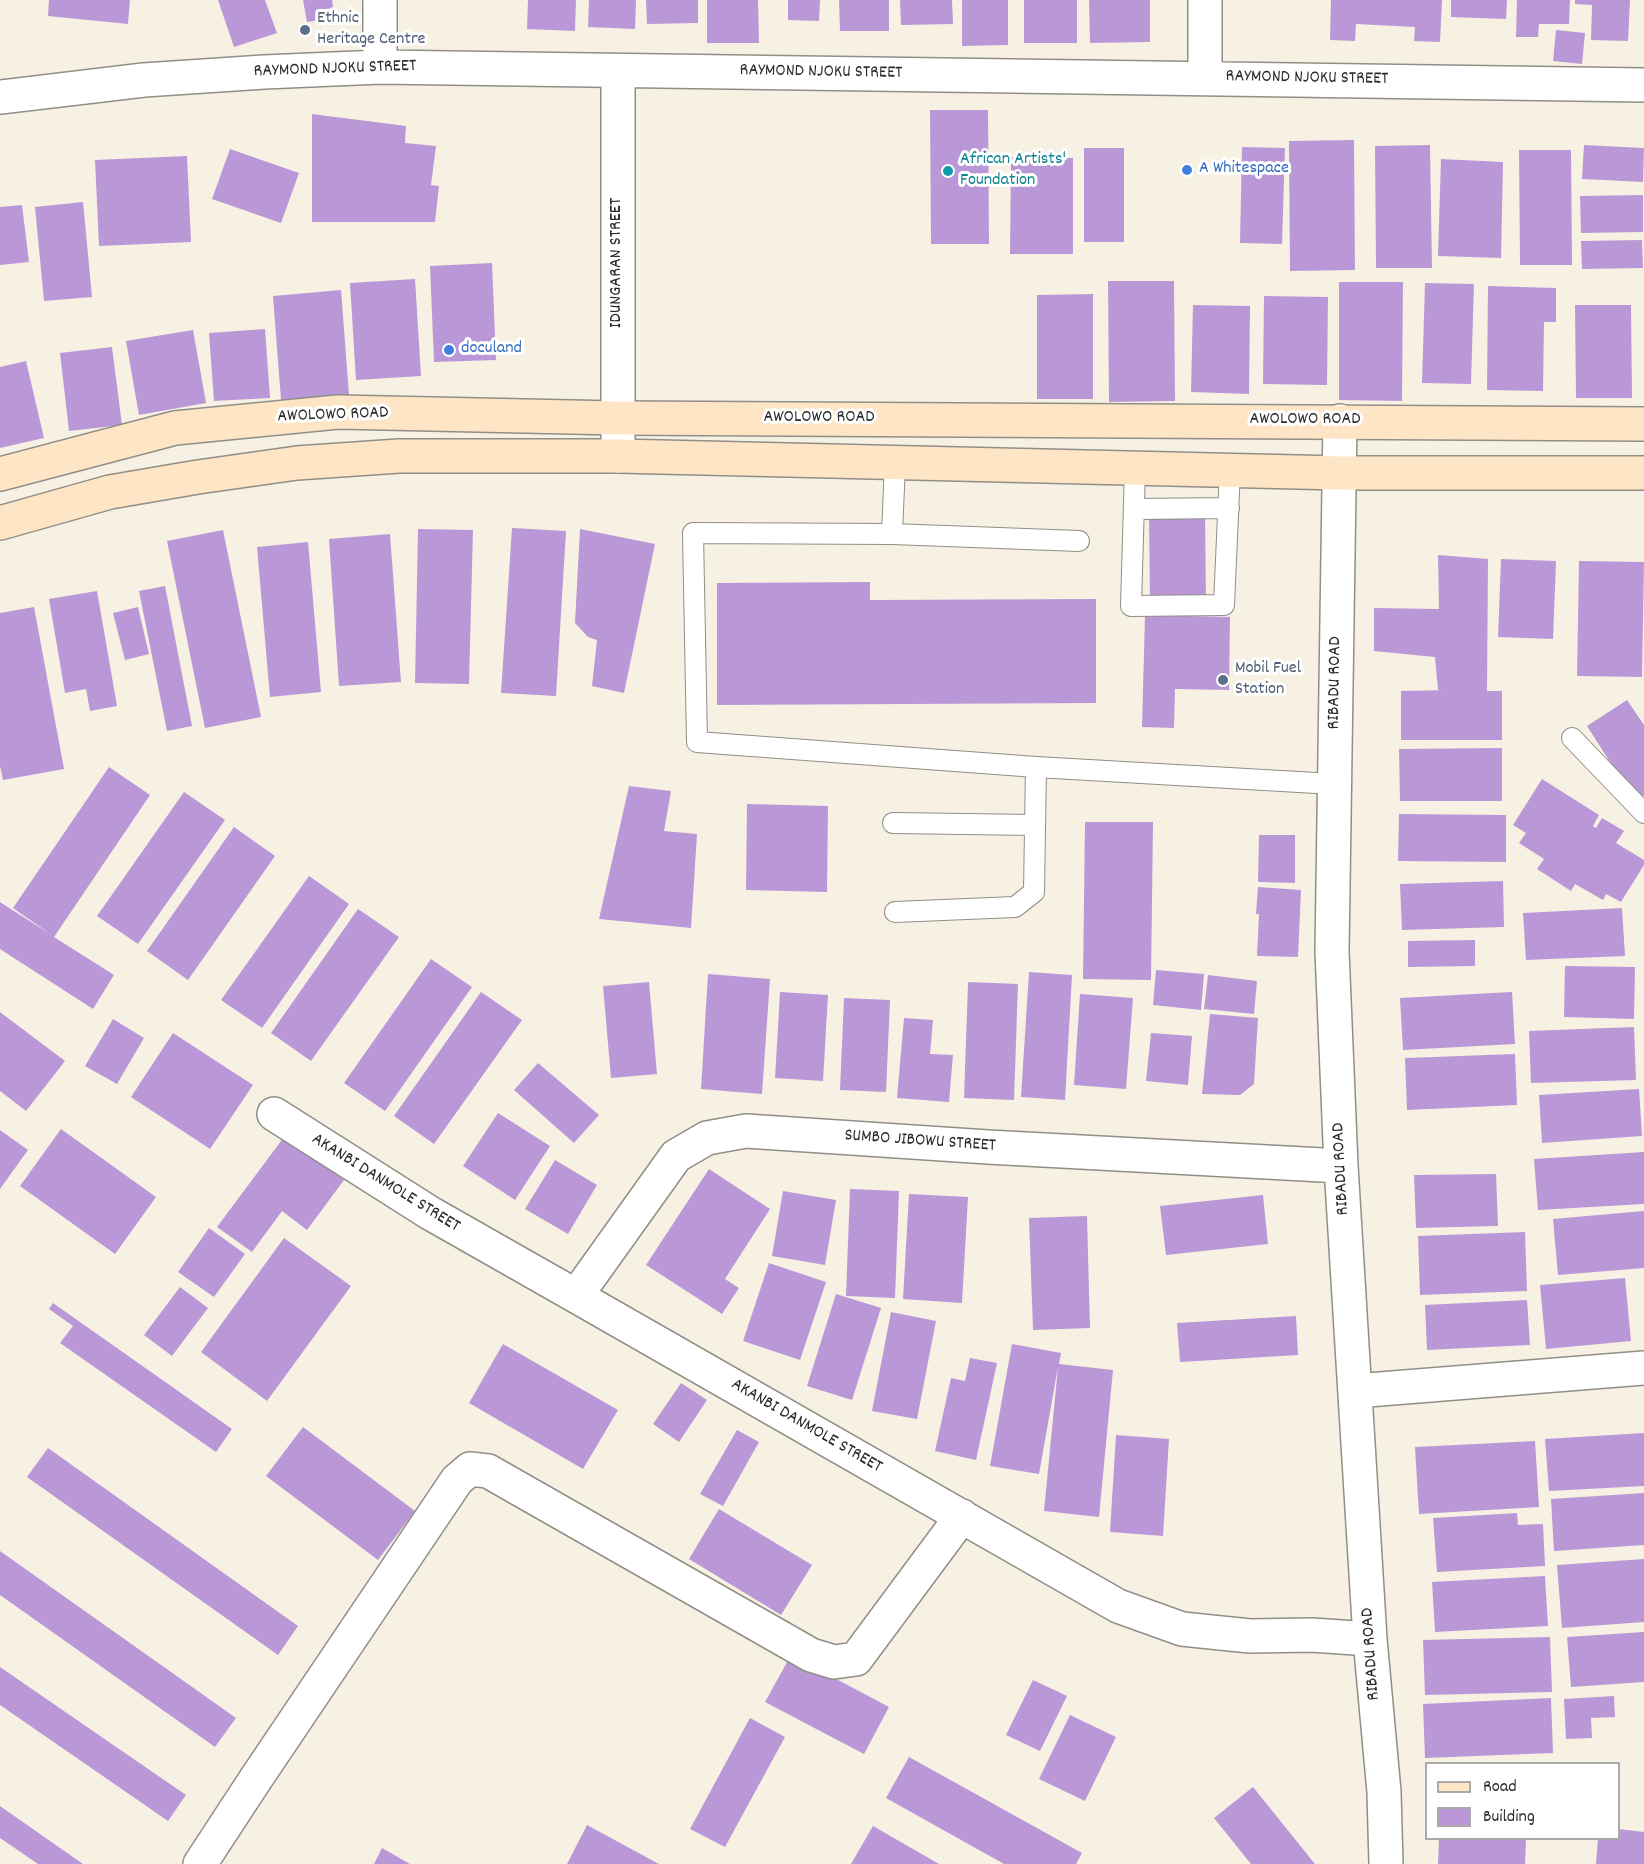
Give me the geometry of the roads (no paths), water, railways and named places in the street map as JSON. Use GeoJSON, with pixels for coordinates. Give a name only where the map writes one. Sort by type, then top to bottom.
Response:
{"type":"FeatureCollection","features":[{"type":"Feature","properties":{"kind":"main road","name":"AWOLOWO ROAD"},"geometry":{"type":"LineString","coordinates":[[0,474],[175,428],[338,412],[618,418],[1644,424]]}},
{"type":"Feature","properties":{"kind":"main road"},"geometry":{"type":"LineString","coordinates":[[0,523],[110,492],[198,477],[297,463],[399,456],[618,456],[1340,473],[1644,473]]}},
{"type":"Feature","properties":{"kind":"street"},"geometry":{"type":"LineString","coordinates":[[380,0],[380,67]]}},
{"type":"Feature","properties":{"kind":"street"},"geometry":{"type":"LineString","coordinates":[[1205,0],[1205,78]]}},
{"type":"Feature","properties":{"kind":"street","name":"RAYMOND NJOKU STREET"},"geometry":{"type":"LineString","coordinates":[[0,97],[144,80],[380,67],[1644,85]]}},
{"type":"Feature","properties":{"kind":"street","name":"IDUNGARAN STREET"},"geometry":{"type":"LineString","coordinates":[[618,70],[618,456]]}},
{"type":"Feature","properties":{"kind":"street","name":"RIBADU ROAD"},"geometry":{"type":"LineString","coordinates":[[1340,421],[1332,951],[1341,1166],[1371,1639],[1384,1792],[1386,1864]]}},
{"type":"Feature","properties":{"kind":"street","name":"AKANBI DANMOLE STREET"},"geometry":{"type":"LineString","coordinates":[[274,1114],[430,1214],[1118,1606],[1182,1629],[1250,1636],[1312,1635],[1371,1639]]}},
{"type":"Feature","properties":{"kind":"street","name":"SUMBO JIBOWU STREET"},"geometry":{"type":"LineString","coordinates":[[576,1296],[676,1156],[707,1138],[746,1131],[1000,1148],[1341,1166]]}},
{"type":"Feature","properties":{"kind":"street"},"geometry":{"type":"LineString","coordinates":[[1355,1391],[1644,1368]]}},
{"type":"Feature","properties":{"kind":"street"},"geometry":{"type":"LineString","coordinates":[[200,1864],[457,1480],[470,1469],[488,1471],[811,1656],[834,1662],[856,1659],[962,1516]]}},
{"type":"Feature","properties":{"kind":"lane"},"geometry":{"type":"LineString","coordinates":[[892,534],[895,463]]}},
{"type":"Feature","properties":{"kind":"lane"},"geometry":{"type":"LineString","coordinates":[[1136,468],[1131,606],[1224,605],[1230,470]]}},
{"type":"Feature","properties":{"kind":"lane"},"geometry":{"type":"LineString","coordinates":[[1134,509],[1163,512],[1229,508]]}},
{"type":"Feature","properties":{"kind":"lane"},"geometry":{"type":"LineString","coordinates":[[1079,541],[892,534],[693,533],[697,742],[1036,767],[1334,784]]}},
{"type":"Feature","properties":{"kind":"lane"},"geometry":{"type":"LineString","coordinates":[[1572,738],[1644,813]]}},
{"type":"Feature","properties":{"kind":"lane"},"geometry":{"type":"LineString","coordinates":[[894,912],[1015,907],[1034,892],[1036,767]]}},
{"type":"Feature","properties":{"kind":"lane"},"geometry":{"type":"LineString","coordinates":[[893,823],[1035,825]]}},
{"type":"Feature","properties":{"kind":"place","name":"Ethnic Heritage Centre"},"geometry":{"type":"Point","coordinates":[305,30]}},
{"type":"Feature","properties":{"kind":"place","name":"A Whitespace"},"geometry":{"type":"Point","coordinates":[1187,170]}},
{"type":"Feature","properties":{"kind":"place","name":"African Artists' Foundation"},"geometry":{"type":"Point","coordinates":[948,171]}},
{"type":"Feature","properties":{"kind":"place","name":"doculand"},"geometry":{"type":"Point","coordinates":[449,350]}},
{"type":"Feature","properties":{"kind":"place","name":"Mobil Fuel Station"},"geometry":{"type":"Point","coordinates":[1223,680]}}]}
